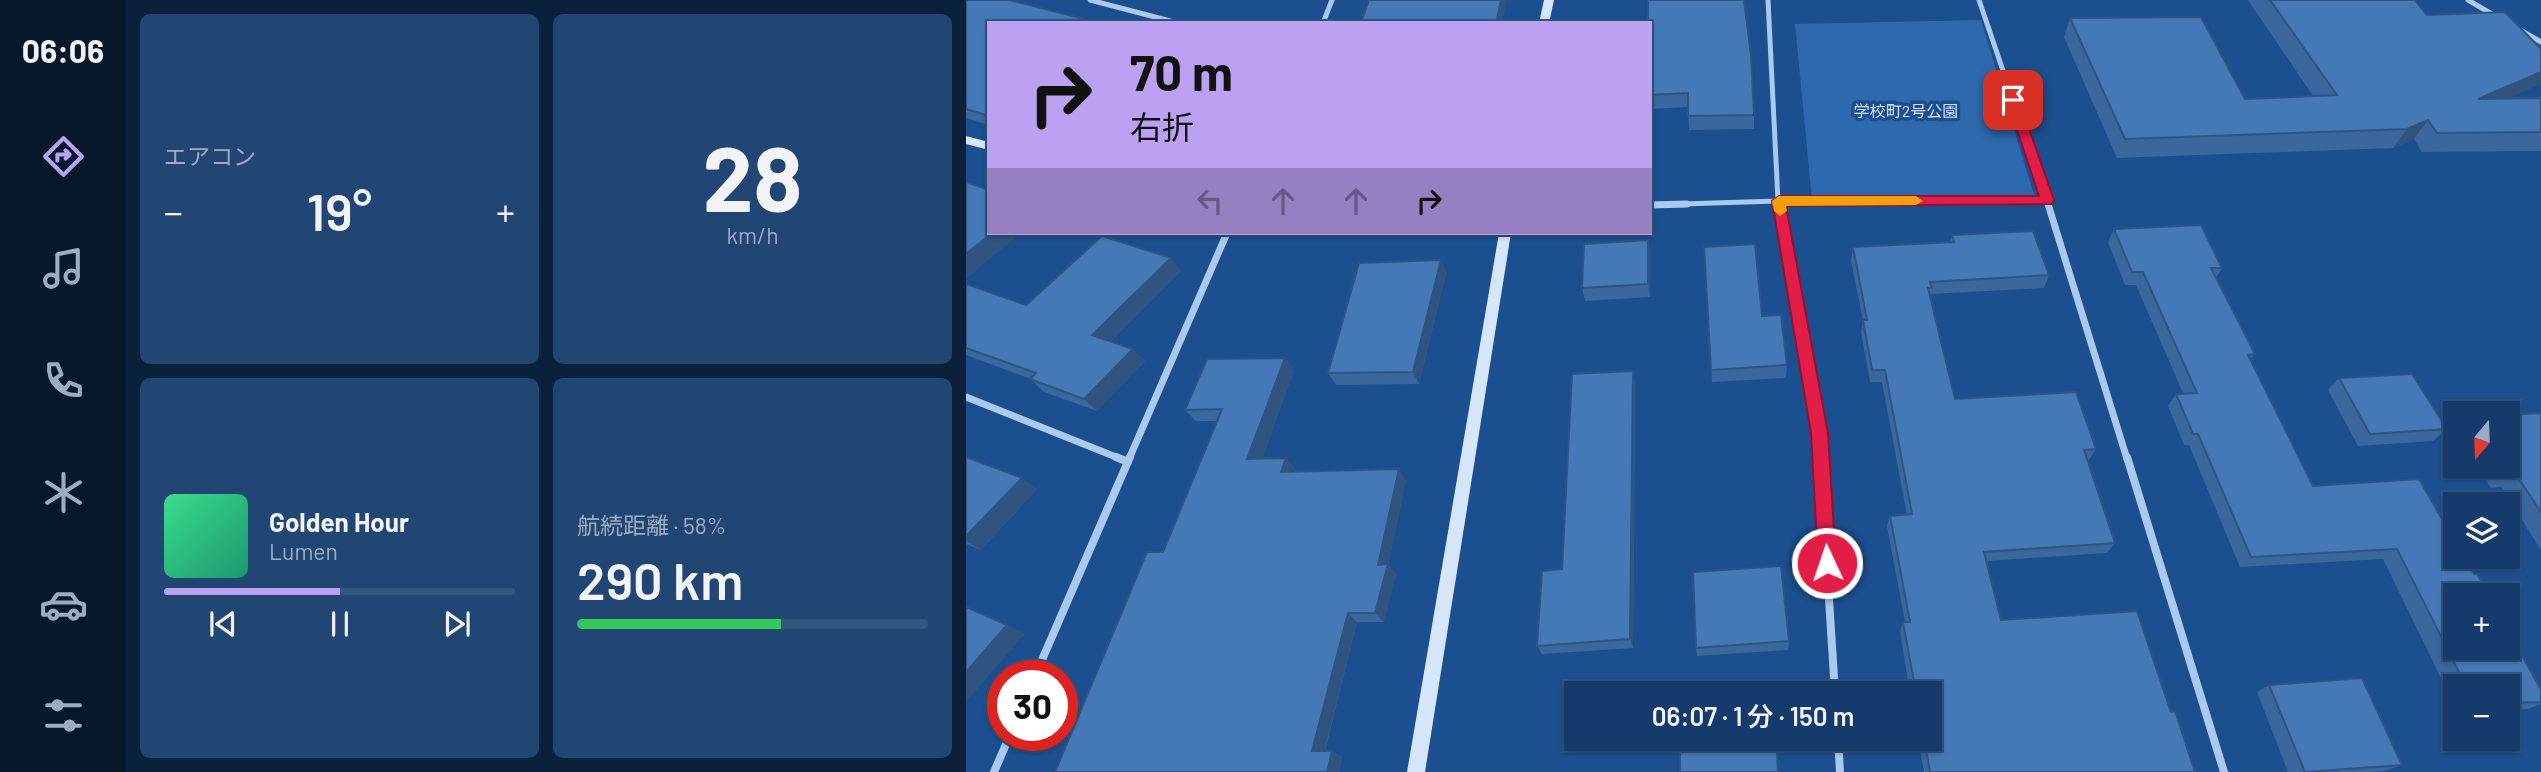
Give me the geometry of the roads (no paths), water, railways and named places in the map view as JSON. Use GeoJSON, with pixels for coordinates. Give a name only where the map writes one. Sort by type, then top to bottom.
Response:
{"type":"FeatureCollection","features":[{"type":"Feature","properties":{"kind":"street"},"geometry":{"type":"LineString","coordinates":[[1090,0],[1170,21]]}},
{"type":"Feature","properties":{"kind":"street"},"geometry":{"type":"LineString","coordinates":[[1324,21],[1332,0]]}},
{"type":"Feature","properties":{"kind":"street"},"geometry":{"type":"LineString","coordinates":[[1544,21],[1549,0]]}},
{"type":"Feature","properties":{"kind":"street"},"geometry":{"type":"LineString","coordinates":[[1768,0],[1779,201],[1819,433],[1834,681]]}},
{"type":"Feature","properties":{"kind":"street"},"geometry":{"type":"LineString","coordinates":[[1979,0],[2047,200],[2224,772]]}},
{"type":"Feature","properties":{"kind":"street"},"geometry":{"type":"LineString","coordinates":[[2470,1],[2481,0]]}},
{"type":"Feature","properties":{"kind":"street"},"geometry":{"type":"LineString","coordinates":[[2470,1],[2507,22]]}},
{"type":"Feature","properties":{"kind":"street"},"geometry":{"type":"LineString","coordinates":[[2518,29],[2541,42]]}},
{"type":"Feature","properties":{"kind":"street"},"geometry":{"type":"LineString","coordinates":[[966,139],[987,145]]}},
{"type":"Feature","properties":{"kind":"street"},"geometry":{"type":"LineString","coordinates":[[1652,205],[1779,201],[2047,200]]}},
{"type":"Feature","properties":{"kind":"street"},"geometry":{"type":"LineString","coordinates":[[1042,660],[1226,235]]}},
{"type":"Feature","properties":{"kind":"street"},"geometry":{"type":"LineString","coordinates":[[1416,772],[1505,235]]}},
{"type":"Feature","properties":{"kind":"street"},"geometry":{"type":"LineString","coordinates":[[966,397],[1128,462]]}},
{"type":"Feature","properties":{"kind":"street"},"geometry":{"type":"LineString","coordinates":[[994,772],[1003,751]]}},
{"type":"Feature","properties":{"kind":"street"},"geometry":{"type":"LineString","coordinates":[[1839,751],[1840,772]]}},
{"type":"Feature","properties":{"kind":"park label","name":"学校町2号公園"},"geometry":{"type":"Point","coordinates":[1906,110]}}]}
